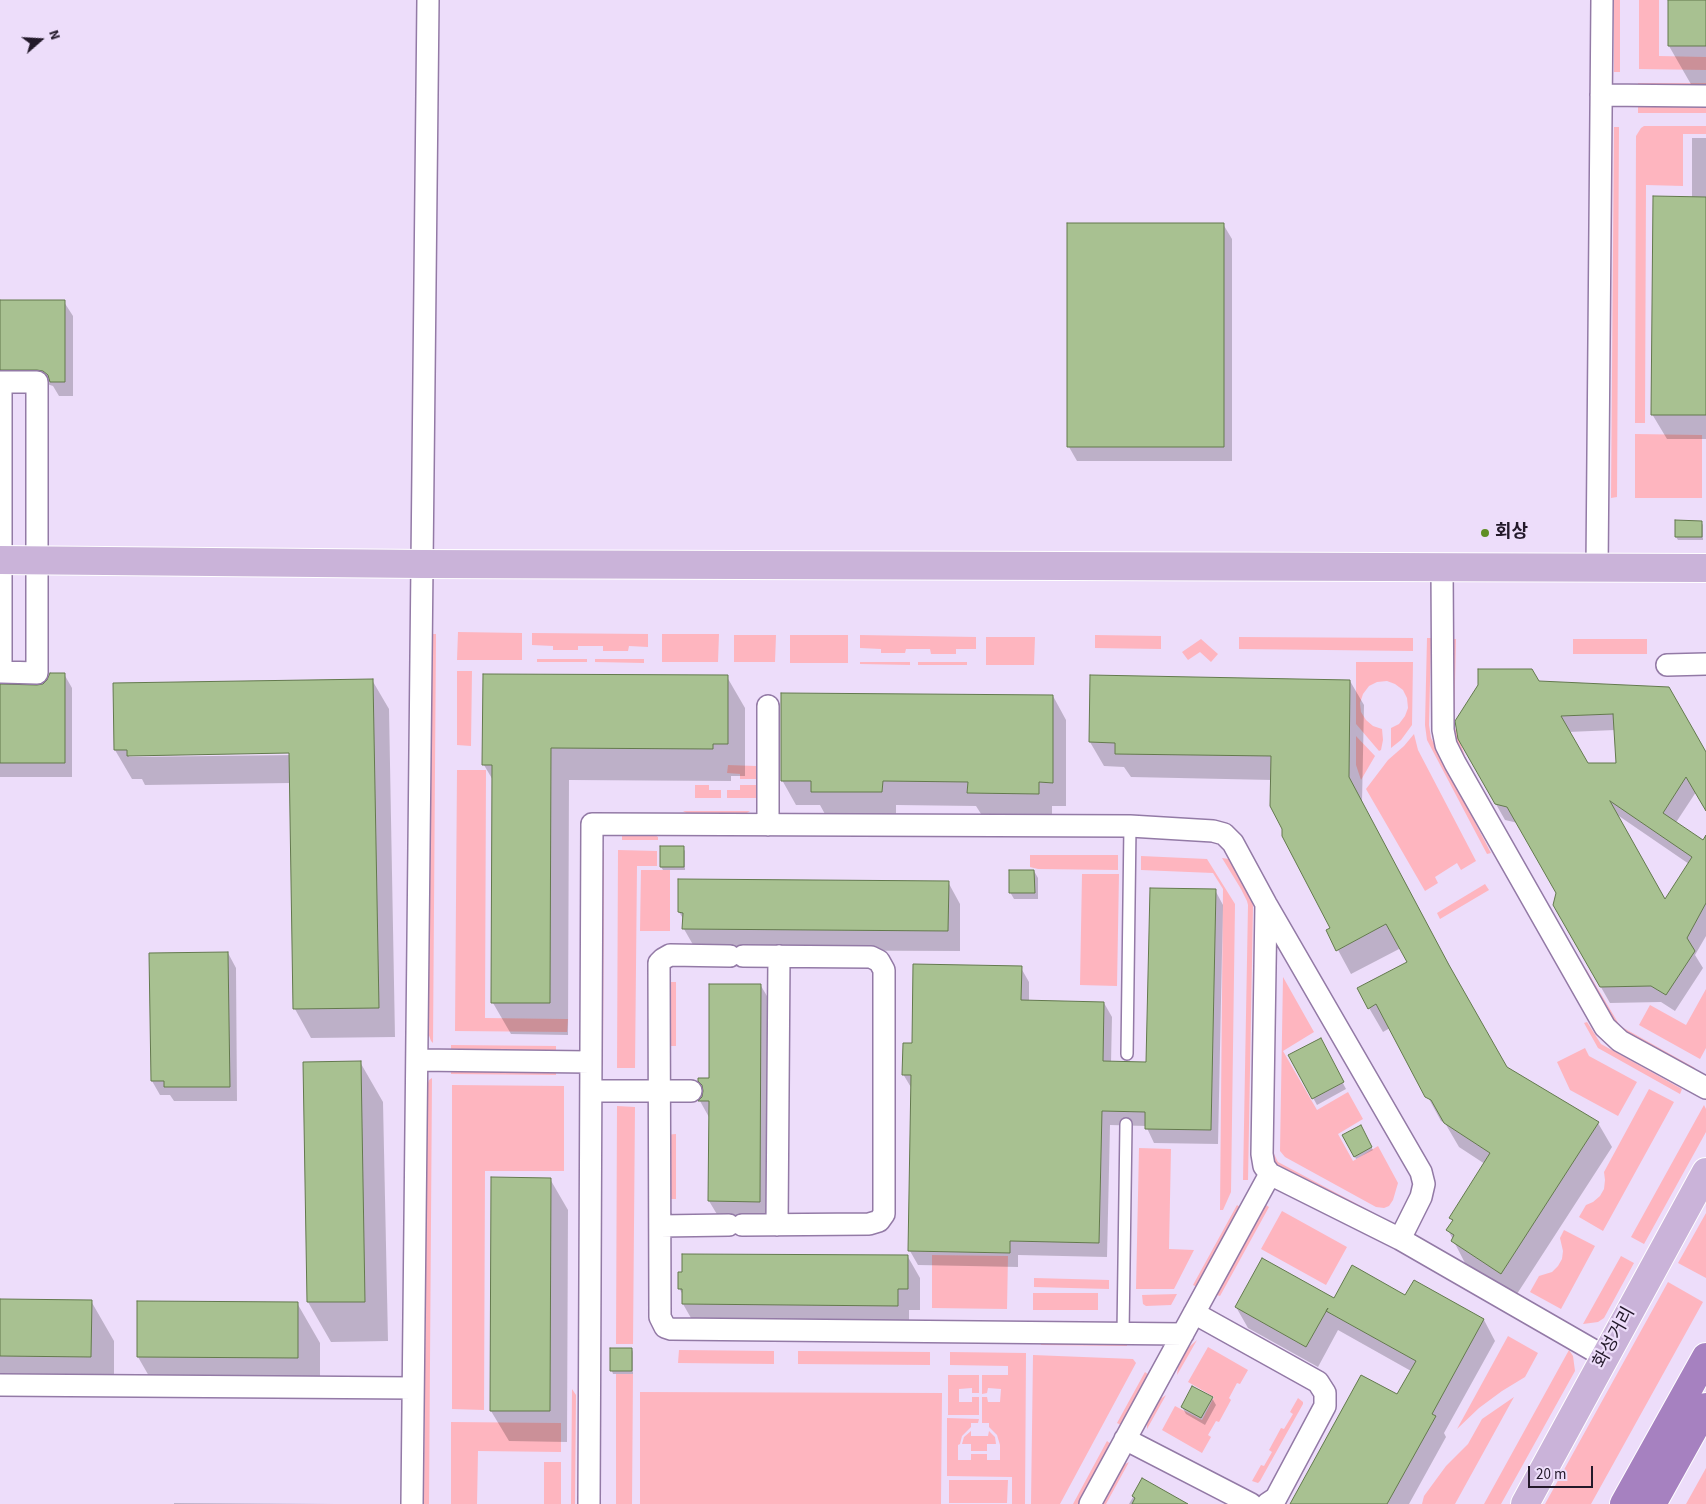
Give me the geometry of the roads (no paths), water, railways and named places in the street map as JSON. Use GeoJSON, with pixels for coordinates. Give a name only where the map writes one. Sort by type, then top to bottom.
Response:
{"type":"FeatureCollection","features":[{"type":"Feature","properties":{"kind":"highway"},"geometry":{"type":"LineString","coordinates":[[1624,1504],[1706,1356]]}},
{"type":"Feature","properties":{"kind":"highway"},"geometry":{"type":"LineString","coordinates":[[1652,1504],[1706,1407]]}},
{"type":"Feature","properties":{"kind":"main road"},"geometry":{"type":"LineString","coordinates":[[0,560],[422,564],[1706,568]]}},
{"type":"Feature","properties":{"kind":"main road","name":"화성거리"},"geometry":{"type":"LineString","coordinates":[[1525,1504],[1706,1172]]}},
{"type":"Feature","properties":{"kind":"street"},"geometry":{"type":"LineString","coordinates":[[412,1504],[428,0]]}},
{"type":"Feature","properties":{"kind":"street"},"geometry":{"type":"LineString","coordinates":[[1597,568],[1602,0]]}},
{"type":"Feature","properties":{"kind":"street"},"geometry":{"type":"LineString","coordinates":[[1601,94],[1706,96]]}},
{"type":"Feature","properties":{"kind":"street"},"geometry":{"type":"LineString","coordinates":[[1,382],[37,382],[37,673],[1,672],[1,382]]}},
{"type":"Feature","properties":{"kind":"street"},"geometry":{"type":"LineString","coordinates":[[1442,568],[1443,730],[1446,745],[1455,763],[1605,1027],[1620,1041],[1706,1088]]}},
{"type":"Feature","properties":{"kind":"street"},"geometry":{"type":"LineString","coordinates":[[1667,665],[1706,664]]}},
{"type":"Feature","properties":{"kind":"street"},"geometry":{"type":"LineString","coordinates":[[768,706],[768,825]]}},
{"type":"Feature","properties":{"kind":"street"},"geometry":{"type":"LineString","coordinates":[[589,1504],[592,824],[1130,826],[1213,831],[1224,834],[1233,843],[1420,1172],[1424,1184],[1421,1197],[1400,1239]]}},
{"type":"Feature","properties":{"kind":"street"},"geometry":{"type":"LineString","coordinates":[[1266,904],[1262,1154],[1264,1166],[1270,1174],[1400,1239],[1605,1357]]}},
{"type":"Feature","properties":{"kind":"street"},"geometry":{"type":"LineString","coordinates":[[660,1226],[869,1224],[879,1222],[884,1214],[884,970],[879,961],[871,957],[670,955],[660,962],[660,1091],[660,1226],[660,1317],[666,1327],[671,1329],[1183,1334]]}},
{"type":"Feature","properties":{"kind":"street"},"geometry":{"type":"LineString","coordinates":[[777,1225],[779,956]]}},
{"type":"Feature","properties":{"kind":"street"},"geometry":{"type":"LineString","coordinates":[[417,1060],[590,1062]]}},
{"type":"Feature","properties":{"kind":"street"},"geometry":{"type":"LineString","coordinates":[[591,1091],[691,1091]]}},
{"type":"Feature","properties":{"kind":"street"},"geometry":{"type":"LineString","coordinates":[[1090,1504],[1270,1174]]}},
{"type":"Feature","properties":{"kind":"street"},"geometry":{"type":"LineString","coordinates":[[1194,1313],[1318,1382],[1325,1393],[1325,1406],[1276,1498],[1267,1504]]}},
{"type":"Feature","properties":{"kind":"street"},"geometry":{"type":"LineString","coordinates":[[0,1384],[413,1388]]}},
{"type":"Feature","properties":{"kind":"street"},"geometry":{"type":"LineString","coordinates":[[1125,1439],[1251,1504]]}},
{"type":"Feature","properties":{"kind":"lane"},"geometry":{"type":"LineString","coordinates":[[1127,1054],[1130,826]]}},
{"type":"Feature","properties":{"kind":"lane"},"geometry":{"type":"LineString","coordinates":[[1123,1333],[1126,1124]]}},
{"type":"Feature","properties":{"kind":"place","name":"회상"},"geometry":{"type":"Point","coordinates":[1485,533]}}]}
